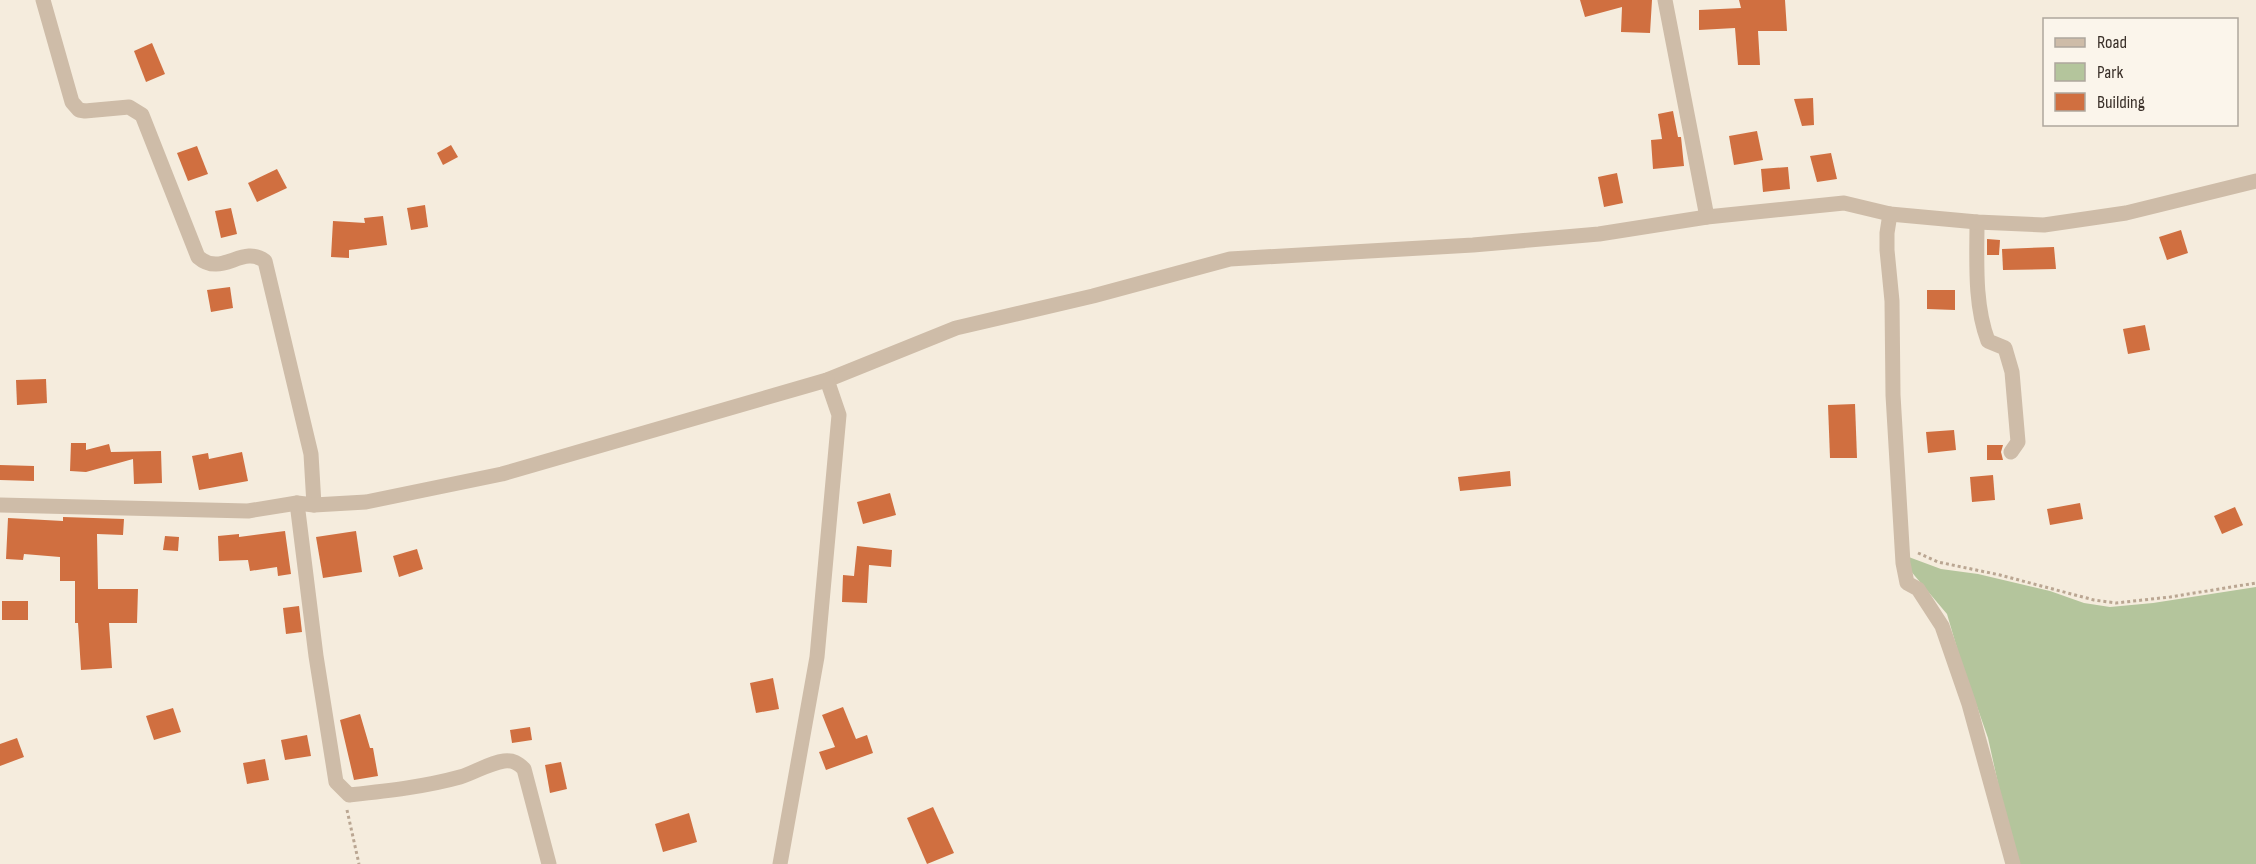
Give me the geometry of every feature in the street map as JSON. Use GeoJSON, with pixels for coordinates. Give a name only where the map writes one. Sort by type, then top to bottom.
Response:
{"type":"FeatureCollection","features":[{"type":"Feature","properties":{"kind":"street"},"geometry":{"type":"LineString","coordinates":[[43,0],[72,102],[79,110],[129,107],[142,115],[198,257],[205,263],[215,266],[251,256],[258,256],[265,261],[311,454],[314,505]]}},
{"type":"Feature","properties":{"kind":"street"},"geometry":{"type":"LineString","coordinates":[[1665,0],[1707,217]]}},
{"type":"Feature","properties":{"kind":"street"},"geometry":{"type":"LineString","coordinates":[[0,505],[248,511],[297,503],[314,505],[366,502],[502,474],[827,380],[956,328],[1093,296],[1230,259],[1473,245],[1599,234],[1707,217],[1844,203],[1890,214],[2044,225],[2126,213],[2256,181]]}},
{"type":"Feature","properties":{"kind":"street"},"geometry":{"type":"LineString","coordinates":[[1890,214],[1887,249],[1892,301],[1893,395],[1901,535],[1907,582],[1918,589],[1942,626],[1969,704],[2013,864]]}},
{"type":"Feature","properties":{"kind":"street"},"geometry":{"type":"LineString","coordinates":[[1977,222],[1979,305],[1985,334],[1988,341],[2005,348],[2012,372],[2018,442],[2011,452]]}},
{"type":"Feature","properties":{"kind":"street"},"geometry":{"type":"LineString","coordinates":[[780,864],[817,657],[839,415],[827,380]]}},
{"type":"Feature","properties":{"kind":"street"},"geometry":{"type":"LineString","coordinates":[[297,503],[316,656],[336,782],[349,795],[420,786],[461,777],[504,761],[518,762],[525,769],[549,864]]}},
{"type":"Feature","properties":{"kind":"path"},"geometry":{"type":"LineString","coordinates":[[1901,535],[1920,555],[1938,562],[2000,575],[2094,600],[2116,603],[2256,583]]}},
{"type":"Feature","properties":{"kind":"path"},"geometry":{"type":"LineString","coordinates":[[342,788],[359,864]]}},
{"type":"Feature","properties":{"kind":"green space"},"geometry":{"type":"Polygon","coordinates":[[[1906,556],[1941,569],[1978,574],[2050,591],[2084,603],[2110,607],[2153,603],[2256,587],[2256,864],[2020,864],[2007,824],[1988,738],[1947,614],[1909,569],[1906,556]]]}},
{"type":"Feature","properties":{"kind":"building"},"geometry":{"type":"Polygon","coordinates":[[[1580,0],[1652,0],[1650,33],[1621,32],[1622,7],[1585,17],[1580,0]]]}},
{"type":"Feature","properties":{"kind":"building"},"geometry":{"type":"Polygon","coordinates":[[[1739,0],[1785,0],[1787,31],[1758,31],[1760,65],[1738,65],[1735,28],[1699,30],[1699,10],[1741,8],[1739,0]]]}},
{"type":"Feature","properties":{"kind":"building"},"geometry":{"type":"Polygon","coordinates":[[[152,43],[165,74],[146,82],[134,51],[152,43]]]}},
{"type":"Feature","properties":{"kind":"building"},"geometry":{"type":"Polygon","coordinates":[[[1813,98],[1814,125],[1802,126],[1794,99],[1813,98]]]}},
{"type":"Feature","properties":{"kind":"building"},"geometry":{"type":"Polygon","coordinates":[[[1673,111],[1678,137],[1681,137],[1684,166],[1653,169],[1651,140],[1662,139],[1658,114],[1673,111]]]}},
{"type":"Feature","properties":{"kind":"building"},"geometry":{"type":"Polygon","coordinates":[[[1757,131],[1763,160],[1734,165],[1729,136],[1757,131]]]}},
{"type":"Feature","properties":{"kind":"building"},"geometry":{"type":"Polygon","coordinates":[[[451,145],[458,157],[443,165],[437,153],[451,145]]]}},
{"type":"Feature","properties":{"kind":"building"},"geometry":{"type":"Polygon","coordinates":[[[197,146],[208,174],[188,181],[177,153],[197,146]]]}},
{"type":"Feature","properties":{"kind":"building"},"geometry":{"type":"Polygon","coordinates":[[[1831,153],[1837,179],[1817,182],[1810,156],[1831,153]]]}},
{"type":"Feature","properties":{"kind":"building"},"geometry":{"type":"Polygon","coordinates":[[[1788,167],[1790,189],[1763,192],[1761,169],[1788,167]]]}},
{"type":"Feature","properties":{"kind":"building"},"geometry":{"type":"Polygon","coordinates":[[[277,169],[287,188],[257,202],[248,183],[277,169]]]}},
{"type":"Feature","properties":{"kind":"building"},"geometry":{"type":"Polygon","coordinates":[[[1617,173],[1623,203],[1604,207],[1598,177],[1617,173]]]}},
{"type":"Feature","properties":{"kind":"building"},"geometry":{"type":"Polygon","coordinates":[[[425,205],[428,227],[411,230],[407,208],[425,205]]]}},
{"type":"Feature","properties":{"kind":"building"},"geometry":{"type":"Polygon","coordinates":[[[231,208],[237,234],[221,238],[215,211],[231,208]]]}},
{"type":"Feature","properties":{"kind":"building"},"geometry":{"type":"Polygon","coordinates":[[[383,216],[387,245],[349,250],[349,258],[331,257],[333,221],[365,223],[364,218],[383,216]]]}},
{"type":"Feature","properties":{"kind":"building"},"geometry":{"type":"Polygon","coordinates":[[[2181,230],[2188,253],[2167,260],[2159,237],[2181,230]]]}},
{"type":"Feature","properties":{"kind":"building"},"geometry":{"type":"Polygon","coordinates":[[[1987,239],[2000,240],[1999,255],[1987,255],[1987,239]]]}},
{"type":"Feature","properties":{"kind":"building"},"geometry":{"type":"Polygon","coordinates":[[[2054,247],[2056,269],[2003,270],[2002,249],[2054,247]]]}},
{"type":"Feature","properties":{"kind":"building"},"geometry":{"type":"Polygon","coordinates":[[[230,287],[233,308],[211,312],[207,290],[230,287]]]}},
{"type":"Feature","properties":{"kind":"building"},"geometry":{"type":"Polygon","coordinates":[[[1927,290],[1955,290],[1955,310],[1927,309],[1927,290]]]}},
{"type":"Feature","properties":{"kind":"building"},"geometry":{"type":"Polygon","coordinates":[[[2145,325],[2150,350],[2128,354],[2123,329],[2145,325]]]}},
{"type":"Feature","properties":{"kind":"building"},"geometry":{"type":"Polygon","coordinates":[[[46,379],[47,403],[17,405],[16,380],[46,379]]]}},
{"type":"Feature","properties":{"kind":"building"},"geometry":{"type":"Polygon","coordinates":[[[1855,404],[1857,458],[1830,458],[1828,405],[1855,404]]]}},
{"type":"Feature","properties":{"kind":"building"},"geometry":{"type":"Polygon","coordinates":[[[1954,430],[1956,450],[1928,453],[1926,432],[1954,430]]]}},
{"type":"Feature","properties":{"kind":"building"},"geometry":{"type":"Polygon","coordinates":[[[71,443],[86,443],[86,450],[109,444],[111,452],[161,451],[162,483],[134,484],[133,459],[86,472],[70,471],[71,443]]]}},
{"type":"Feature","properties":{"kind":"building"},"geometry":{"type":"Polygon","coordinates":[[[1987,445],[2003,445],[2001,452],[2003,460],[1987,460],[1987,445]]]}},
{"type":"Feature","properties":{"kind":"building"},"geometry":{"type":"Polygon","coordinates":[[[242,452],[248,481],[199,490],[192,456],[208,453],[209,459],[242,452]]]}},
{"type":"Feature","properties":{"kind":"building"},"geometry":{"type":"Polygon","coordinates":[[[0,465],[34,466],[34,481],[0,480],[0,465]]]}},
{"type":"Feature","properties":{"kind":"building"},"geometry":{"type":"Polygon","coordinates":[[[1510,471],[1511,486],[1460,491],[1458,477],[1510,471]]]}},
{"type":"Feature","properties":{"kind":"building"},"geometry":{"type":"Polygon","coordinates":[[[1993,475],[1995,500],[1972,502],[1970,477],[1993,475]]]}},
{"type":"Feature","properties":{"kind":"building"},"geometry":{"type":"Polygon","coordinates":[[[890,493],[896,515],[863,524],[857,502],[890,493]]]}},
{"type":"Feature","properties":{"kind":"building"},"geometry":{"type":"Polygon","coordinates":[[[2080,503],[2083,519],[2050,525],[2047,509],[2080,503]]]}},
{"type":"Feature","properties":{"kind":"building"},"geometry":{"type":"Polygon","coordinates":[[[2235,507],[2243,525],[2222,534],[2214,516],[2235,507]]]}},
{"type":"Feature","properties":{"kind":"building"},"geometry":{"type":"Polygon","coordinates":[[[63,517],[124,519],[123,535],[97,534],[98,589],[138,589],[137,623],[109,623],[112,668],[81,670],[78,623],[75,623],[75,581],[60,581],[60,557],[24,554],[23,560],[6,559],[8,518],[63,521],[63,517]]]}},
{"type":"Feature","properties":{"kind":"building"},"geometry":{"type":"Polygon","coordinates":[[[285,531],[291,574],[278,576],[277,567],[250,571],[248,560],[219,561],[218,536],[239,534],[239,537],[285,531]]]}},
{"type":"Feature","properties":{"kind":"building"},"geometry":{"type":"Polygon","coordinates":[[[356,531],[362,572],[323,578],[316,537],[356,531]]]}},
{"type":"Feature","properties":{"kind":"building"},"geometry":{"type":"Polygon","coordinates":[[[165,536],[179,537],[178,551],[163,550],[165,536]]]}},
{"type":"Feature","properties":{"kind":"building"},"geometry":{"type":"Polygon","coordinates":[[[857,546],[892,550],[891,567],[869,565],[867,603],[842,602],[843,575],[854,576],[857,546]]]}},
{"type":"Feature","properties":{"kind":"building"},"geometry":{"type":"Polygon","coordinates":[[[417,549],[423,569],[399,577],[393,556],[417,549]]]}},
{"type":"Feature","properties":{"kind":"building"},"geometry":{"type":"Polygon","coordinates":[[[2,601],[28,601],[28,620],[2,620],[2,601]]]}},
{"type":"Feature","properties":{"kind":"building"},"geometry":{"type":"Polygon","coordinates":[[[299,606],[302,632],[286,634],[283,608],[299,606]]]}},
{"type":"Feature","properties":{"kind":"building"},"geometry":{"type":"Polygon","coordinates":[[[773,678],[779,709],[756,713],[750,683],[773,678]]]}},
{"type":"Feature","properties":{"kind":"building"},"geometry":{"type":"Polygon","coordinates":[[[843,707],[856,739],[867,735],[873,753],[826,770],[819,752],[835,747],[822,715],[843,707]]]}},
{"type":"Feature","properties":{"kind":"building"},"geometry":{"type":"Polygon","coordinates":[[[173,708],[181,732],[154,740],[146,716],[173,708]]]}},
{"type":"Feature","properties":{"kind":"building"},"geometry":{"type":"Polygon","coordinates":[[[360,714],[370,748],[373,748],[378,776],[354,780],[340,720],[360,714]]]}},
{"type":"Feature","properties":{"kind":"building"},"geometry":{"type":"Polygon","coordinates":[[[530,727],[532,740],[512,743],[510,730],[530,727]]]}},
{"type":"Feature","properties":{"kind":"building"},"geometry":{"type":"Polygon","coordinates":[[[307,735],[311,756],[285,760],[281,740],[307,735]]]}},
{"type":"Feature","properties":{"kind":"building"},"geometry":{"type":"Polygon","coordinates":[[[17,738],[24,757],[0,766],[0,744],[17,738]]]}},
{"type":"Feature","properties":{"kind":"building"},"geometry":{"type":"Polygon","coordinates":[[[265,759],[269,780],[247,784],[243,763],[265,759]]]}},
{"type":"Feature","properties":{"kind":"building"},"geometry":{"type":"Polygon","coordinates":[[[561,762],[567,789],[550,793],[545,765],[561,762]]]}},
{"type":"Feature","properties":{"kind":"building"},"geometry":{"type":"Polygon","coordinates":[[[933,807],[954,853],[927,864],[907,818],[933,807]]]}},
{"type":"Feature","properties":{"kind":"building"},"geometry":{"type":"Polygon","coordinates":[[[689,813],[697,842],[663,852],[655,824],[689,813]]]}}]}
